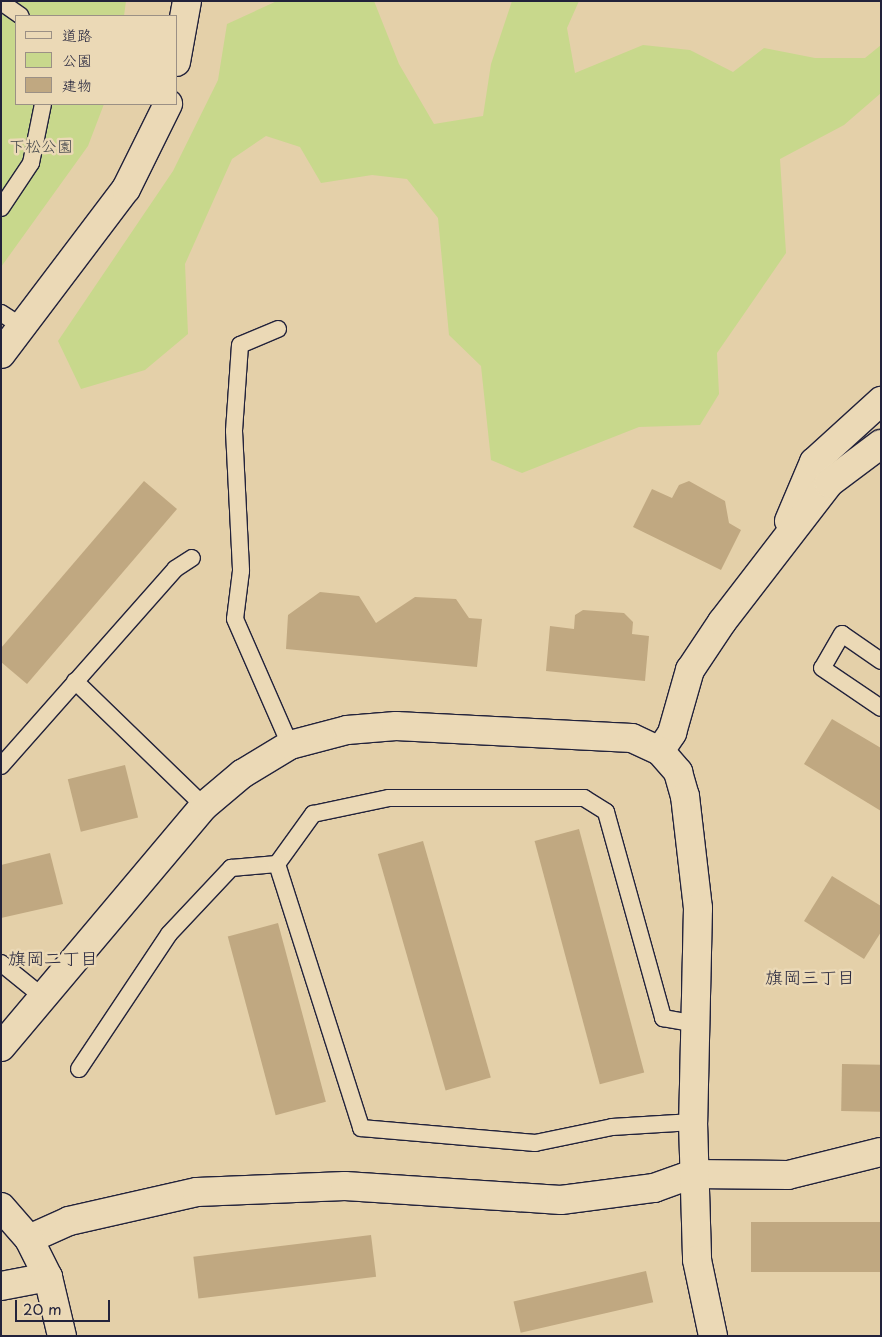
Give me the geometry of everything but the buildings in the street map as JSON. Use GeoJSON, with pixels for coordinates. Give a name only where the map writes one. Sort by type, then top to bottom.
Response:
{"type":"FeatureCollection","features":[{"type":"Feature","properties":{"kind":"street"},"geometry":{"type":"LineString","coordinates":[[178,51],[187,1]]}},
{"type":"Feature","properties":{"kind":"street"},"geometry":{"type":"LineString","coordinates":[[1,354],[11,319],[126,189],[168,105]]}},
{"type":"Feature","properties":{"kind":"street"},"geometry":{"type":"LineString","coordinates":[[783,539],[814,462],[881,402]]}},
{"type":"Feature","properties":{"kind":"street"},"geometry":{"type":"LineString","coordinates":[[660,751],[672,733],[690,670],[783,539],[829,483],[881,444]]}},
{"type":"Feature","properties":{"kind":"street"},"geometry":{"type":"LineString","coordinates":[[1,1047],[204,806],[242,774],[290,744],[347,730],[396,726],[632,738],[660,751],[678,772],[685,796],[698,908],[697,1024],[693,1122],[693,1174],[697,1260],[713,1336]]}},
{"type":"Feature","properties":{"kind":"street"},"geometry":{"type":"LineString","coordinates":[[29,1239],[69,1221],[197,1192],[345,1186],[561,1200],[654,1188],[693,1174],[788,1175],[881,1152]]}},
{"type":"Feature","properties":{"kind":"street"},"geometry":{"type":"LineString","coordinates":[[1,1206],[29,1239],[48,1277],[62,1336]]}},
{"type":"Feature","properties":{"kind":"street"},"geometry":{"type":"LineString","coordinates":[[1,1286],[48,1277]]}},
{"type":"Feature","properties":{"kind":"lane"},"geometry":{"type":"LineString","coordinates":[[1,2],[20,15]]}},
{"type":"Feature","properties":{"kind":"lane"},"geometry":{"type":"LineString","coordinates":[[1,208],[31,163],[44,105]]}},
{"type":"Feature","properties":{"kind":"lane"},"geometry":{"type":"LineString","coordinates":[[278,329],[240,345],[234,431],[241,570],[235,619],[290,744]]}},
{"type":"Feature","properties":{"kind":"lane"},"geometry":{"type":"LineString","coordinates":[[1,766],[175,569],[192,558]]}},
{"type":"Feature","properties":{"kind":"lane"},"geometry":{"type":"LineString","coordinates":[[881,660],[842,634],[822,668],[881,708]]}},
{"type":"Feature","properties":{"kind":"lane"},"geometry":{"type":"LineString","coordinates":[[75,681],[204,806]]}},
{"type":"Feature","properties":{"kind":"lane"},"geometry":{"type":"LineString","coordinates":[[277,864],[312,814],[389,798],[584,798],[606,812],[663,1018],[697,1024]]}},
{"type":"Feature","properties":{"kind":"lane"},"geometry":{"type":"LineString","coordinates":[[79,1070],[169,934],[231,868],[277,864]]}},
{"type":"Feature","properties":{"kind":"lane"},"geometry":{"type":"LineString","coordinates":[[277,864],[361,1128],[535,1144],[612,1127],[693,1122]]}},
{"type":"Feature","properties":{"kind":"lane"},"geometry":{"type":"LineString","coordinates":[[1,963],[43,997]]}},
{"type":"Feature","properties":{"kind":"green space","name":"下松公園"},"geometry":{"type":"Polygon","coordinates":[[[1,1],[126,1],[124,15],[15,15],[15,105],[104,105],[88,146],[1,267],[1,1]]]}},
{"type":"Feature","properties":{"kind":"green space"},"geometry":{"type":"Polygon","coordinates":[[[277,1],[374,1],[399,64],[434,124],[483,116],[491,64],[512,1],[579,1],[567,28],[575,73],[643,45],[690,50],[733,72],[764,48],[815,58],[865,58],[881,45],[881,93],[844,125],[780,159],[786,253],[717,353],[719,394],[700,425],[639,427],[522,473],[491,460],[481,366],[449,335],[438,218],[407,179],[372,175],[321,183],[300,147],[266,136],[232,159],[185,264],[188,334],[145,370],[81,389],[58,341],[173,171],[218,80],[227,24],[277,1]]]}},
{"type":"Feature","properties":{"kind":"district","name":"旗岡二丁目"},"geometry":{"type":"Point","coordinates":[53,958]}},
{"type":"Feature","properties":{"kind":"district","name":"旗岡三丁目"},"geometry":{"type":"Point","coordinates":[810,977]}}]}
